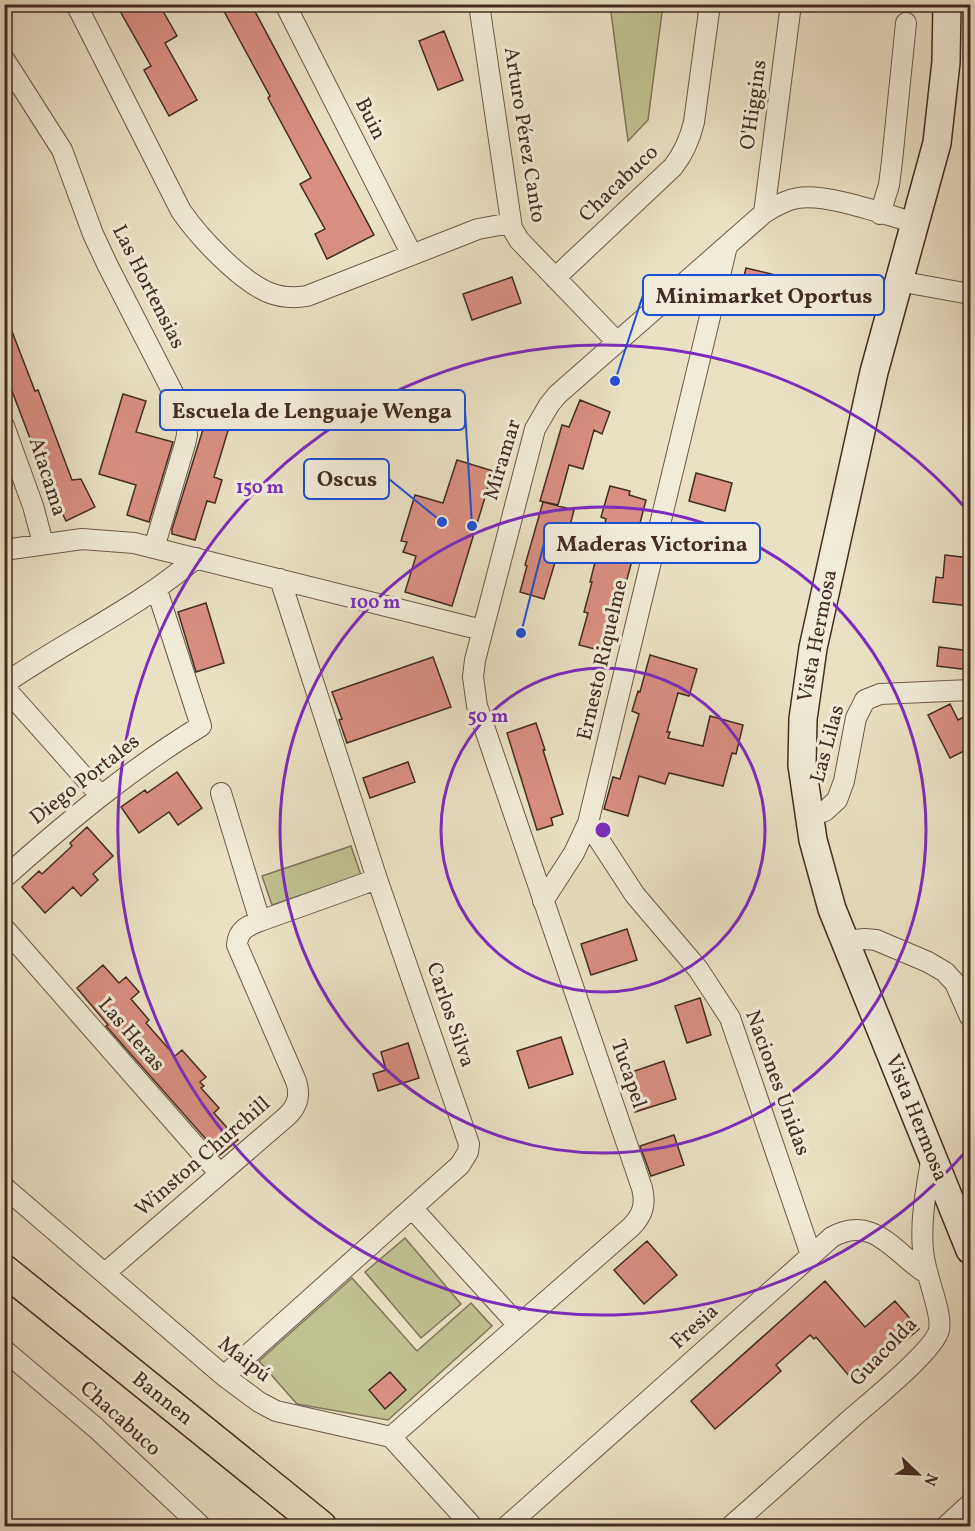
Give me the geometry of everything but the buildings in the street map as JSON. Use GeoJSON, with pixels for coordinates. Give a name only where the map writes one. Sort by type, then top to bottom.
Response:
{"type":"FeatureCollection","features":[{"type":"Feature","properties":{"kind":"main road","name":"Vista Hermosa"},"geometry":{"type":"LineString","coordinates":[[947,4],[946,62],[937,144],[898,281],[861,427],[808,674],[803,719],[802,765],[808,817],[824,886],[843,941],[970,1250]]}},
{"type":"Feature","properties":{"kind":"main road","name":"Bannen"},"geometry":{"type":"LineString","coordinates":[[4,1270],[321,1527]]}},
{"type":"Feature","properties":{"kind":"street"},"geometry":{"type":"LineString","coordinates":[[76,4],[181,211],[202,238],[250,281],[266,291],[284,297],[308,296],[478,229],[511,223]]}},
{"type":"Feature","properties":{"kind":"street","name":"Buin"},"geometry":{"type":"LineString","coordinates":[[285,4],[412,255]]}},
{"type":"Feature","properties":{"kind":"street","name":"Arturo Pérez Canto"},"geometry":{"type":"LineString","coordinates":[[479,4],[511,223],[519,240],[617,342]]}},
{"type":"Feature","properties":{"kind":"street","name":"Chacabuco"},"geometry":{"type":"LineString","coordinates":[[555,278],[681,157],[694,122],[710,4]]}},
{"type":"Feature","properties":{"kind":"street","name":"O'Higgins"},"geometry":{"type":"LineString","coordinates":[[764,213],[791,4]]}},
{"type":"Feature","properties":{"kind":"street"},"geometry":{"type":"LineString","coordinates":[[880,214],[889,185],[906,23]]}},
{"type":"Feature","properties":{"kind":"street","name":"Las Hortensias"},"geometry":{"type":"LineString","coordinates":[[4,60],[62,150],[93,234],[186,418],[185,444],[154,548]]}},
{"type":"Feature","properties":{"kind":"street","name":"Miramar"},"geometry":{"type":"LineString","coordinates":[[482,630],[535,429],[557,395],[764,213],[786,201],[810,197],[828,200],[916,224]]}},
{"type":"Feature","properties":{"kind":"street","name":"Ernesto Riquelme"},"geometry":{"type":"LineString","coordinates":[[543,901],[574,853],[588,823],[727,246]]}},
{"type":"Feature","properties":{"kind":"street"},"geometry":{"type":"LineString","coordinates":[[898,281],[970,294]]}},
{"type":"Feature","properties":{"kind":"street","name":"Atacama"},"geometry":{"type":"LineString","coordinates":[[4,426],[33,506],[43,543]]}},
{"type":"Feature","properties":{"kind":"street"},"geometry":{"type":"LineString","coordinates":[[4,550],[43,543],[96,539],[134,543],[482,630]]}},
{"type":"Feature","properties":{"kind":"street"},"geometry":{"type":"LineString","coordinates":[[100,795],[4,686],[36,662],[157,590],[196,558]]}},
{"type":"Feature","properties":{"kind":"street","name":"Carlos Silva"},"geometry":{"type":"LineString","coordinates":[[224,1376],[460,1165],[468,1152],[469,1144],[376,879],[280,579]]}},
{"type":"Feature","properties":{"kind":"street","name":"Diego Portales"},"geometry":{"type":"LineString","coordinates":[[4,878],[100,795],[152,757],[201,726],[157,590]]}},
{"type":"Feature","properties":{"kind":"street","name":"Tucapel"},"geometry":{"type":"LineString","coordinates":[[391,1437],[631,1227],[638,1220],[644,1203],[642,1188],[477,706],[473,677],[482,630]]}},
{"type":"Feature","properties":{"kind":"street","name":"Las Lilas"},"geometry":{"type":"LineString","coordinates":[[808,817],[825,811],[833,805],[840,794],[856,718],[866,700],[880,694],[970,690]]}},
{"type":"Feature","properties":{"kind":"street"},"geometry":{"type":"LineString","coordinates":[[221,793],[260,921]]}},
{"type":"Feature","properties":{"kind":"street","name":"Naciones Unidas"},"geometry":{"type":"LineString","coordinates":[[588,823],[635,895],[699,969],[730,1018],[811,1255]]}},
{"type":"Feature","properties":{"kind":"street","name":"Winston Churchill"},"geometry":{"type":"LineString","coordinates":[[105,1273],[291,1113],[298,1101],[296,1081],[237,945],[242,930],[260,921],[376,879]]}},
{"type":"Feature","properties":{"kind":"street","name":"Las Heras"},"geometry":{"type":"LineString","coordinates":[[4,927],[220,1174]]}},
{"type":"Feature","properties":{"kind":"street"},"geometry":{"type":"LineString","coordinates":[[843,941],[876,940],[937,966],[954,983],[970,1017]]}},
{"type":"Feature","properties":{"kind":"street","name":"Guacolda"},"geometry":{"type":"LineString","coordinates":[[731,1527],[889,1385],[934,1340],[940,1321],[922,1251],[922,1228],[932,1155]]}},
{"type":"Feature","properties":{"kind":"street","name":"Maipú"},"geometry":{"type":"LineString","coordinates":[[4,1187],[251,1397],[276,1411],[391,1437]]}},
{"type":"Feature","properties":{"kind":"street"},"geometry":{"type":"LineString","coordinates":[[412,1208],[519,1325]]}},
{"type":"Feature","properties":{"kind":"street","name":"Fresia"},"geometry":{"type":"LineString","coordinates":[[507,1527],[832,1237],[841,1232],[867,1230],[881,1237],[926,1273]]}},
{"type":"Feature","properties":{"kind":"street","name":"Chacabuco"},"geometry":{"type":"LineString","coordinates":[[4,1350],[96,1428],[201,1527]]}},
{"type":"Feature","properties":{"kind":"street"},"geometry":{"type":"LineString","coordinates":[[391,1437],[472,1527]]}},
{"type":"Feature","properties":{"kind":"street"},"geometry":{"type":"LineString","coordinates":[[946,1527],[970,1504]]}},
{"type":"Feature","properties":{"kind":"green space"},"geometry":{"type":"Polygon","coordinates":[[[610,5],[663,5],[648,120],[628,141],[610,5]]]}},
{"type":"Feature","properties":{"kind":"green space"},"geometry":{"type":"Polygon","coordinates":[[[351,846],[361,875],[272,905],[262,876],[351,846]]]}},
{"type":"Feature","properties":{"kind":"green space"},"geometry":{"type":"Polygon","coordinates":[[[405,1238],[461,1304],[421,1338],[365,1272],[405,1238]]]}},
{"type":"Feature","properties":{"kind":"green space"},"geometry":{"type":"Polygon","coordinates":[[[352,1278],[417,1351],[471,1303],[492,1326],[388,1420],[297,1404],[259,1361],[352,1278]]]}},
{"type":"Feature","properties":{"kind":"place","name":"Minimarket Oportus"},"geometry":{"type":"Point","coordinates":[615,381]}},
{"type":"Feature","properties":{"kind":"place","name":"Oscus"},"geometry":{"type":"Point","coordinates":[442,522]}},
{"type":"Feature","properties":{"kind":"place","name":"Escuela de Lenguaje Wenga"},"geometry":{"type":"Point","coordinates":[472,526]}},
{"type":"Feature","properties":{"kind":"place","name":"Maderas Victorina"},"geometry":{"type":"Point","coordinates":[521,633]}}]}
